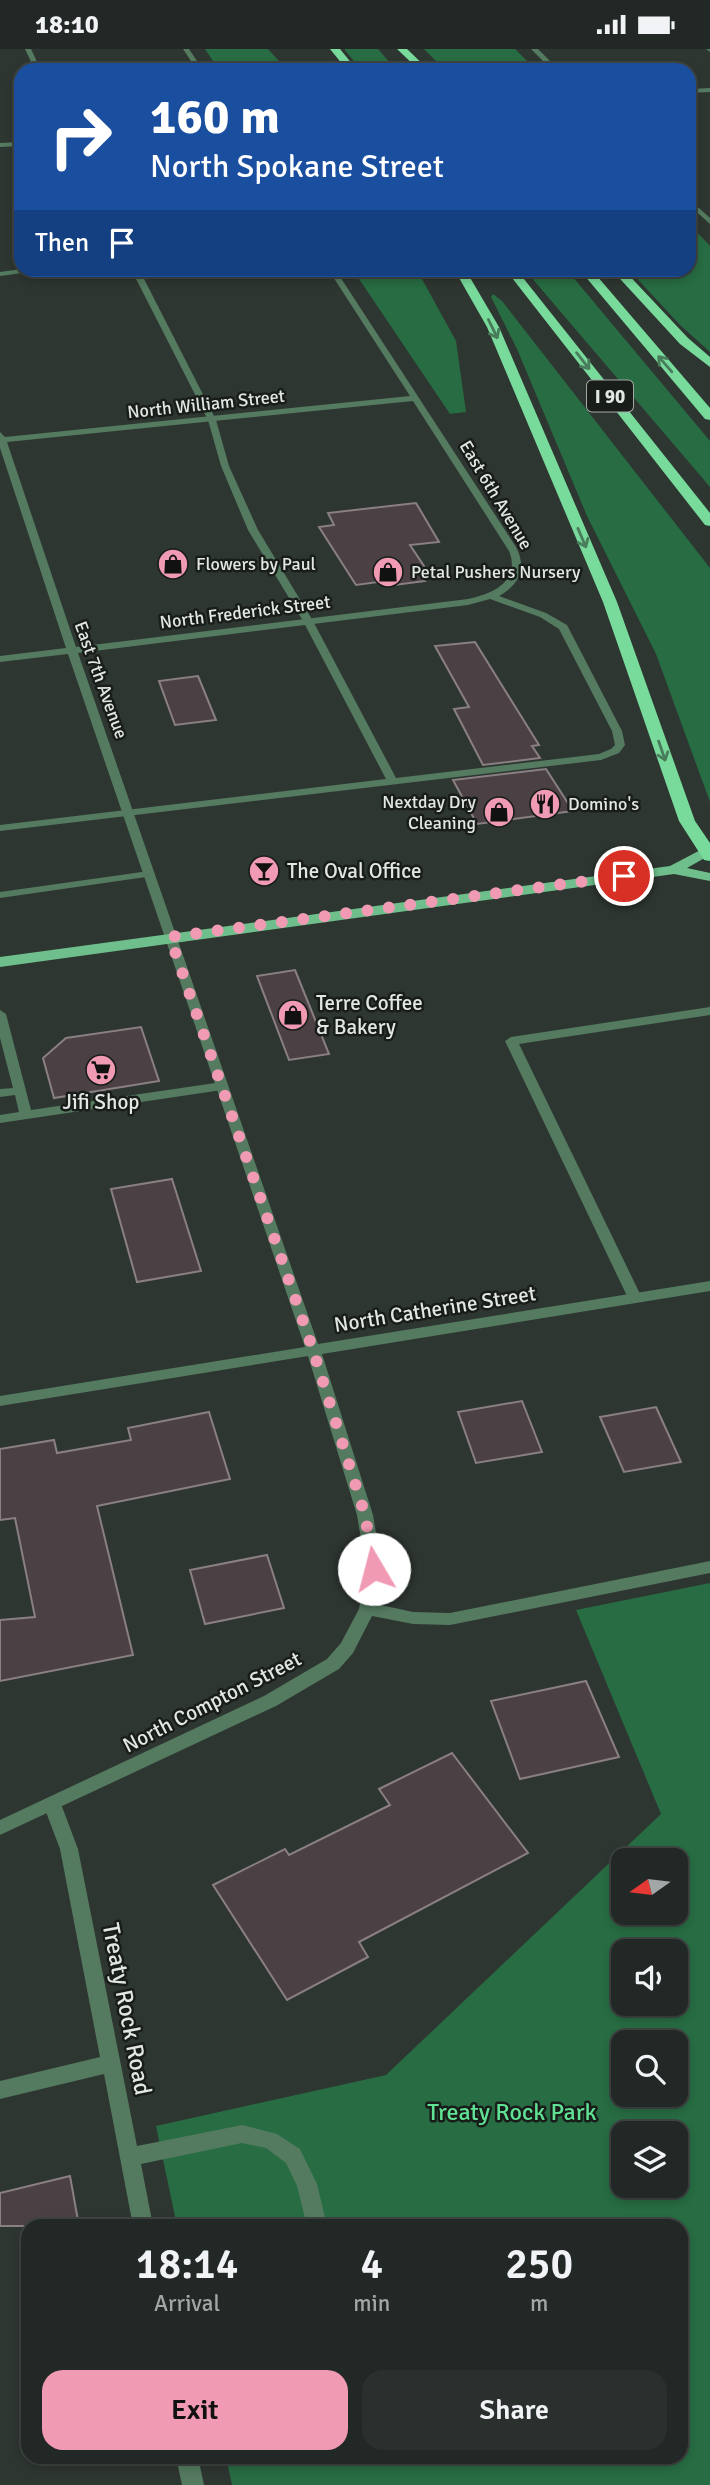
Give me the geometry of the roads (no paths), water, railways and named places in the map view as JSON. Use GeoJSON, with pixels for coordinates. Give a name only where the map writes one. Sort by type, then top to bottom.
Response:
{"type":"FeatureCollection","features":[{"type":"Feature","properties":{"kind":"highway"},"geometry":{"type":"LineString","coordinates":[[335,49],[346,63]]}},
{"type":"Feature","properties":{"kind":"highway"},"geometry":{"type":"LineString","coordinates":[[393,49],[405,63]]}},
{"type":"Feature","properties":{"kind":"highway"},"geometry":{"type":"LineString","coordinates":[[402,49],[417,63]]}},
{"type":"Feature","properties":{"kind":"highway"},"geometry":{"type":"LineString","coordinates":[[464,277],[493,327],[610,602],[687,821],[709,851]]}},
{"type":"Feature","properties":{"kind":"highway","name":"I 90"},"geometry":{"type":"LineString","coordinates":[[516,277],[710,522]]}},
{"type":"Feature","properties":{"kind":"highway"},"geometry":{"type":"LineString","coordinates":[[591,277],[710,416]]}},
{"type":"Feature","properties":{"kind":"highway"},"geometry":{"type":"LineString","coordinates":[[623,277],[684,341],[710,363]]}},
{"type":"Feature","properties":{"kind":"main road"},"geometry":{"type":"LineString","coordinates":[[674,870],[709,851]]}},
{"type":"Feature","properties":{"kind":"main road"},"geometry":{"type":"LineString","coordinates":[[0,962],[674,870],[710,877]]}},
{"type":"Feature","properties":{"kind":"street"},"geometry":{"type":"LineString","coordinates":[[534,49],[549,63]]}},
{"type":"Feature","properties":{"kind":"street"},"geometry":{"type":"LineString","coordinates":[[706,215],[710,222]]}},
{"type":"Feature","properties":{"kind":"street"},"geometry":{"type":"LineString","coordinates":[[139,277],[212,419],[225,466],[253,530],[308,621],[392,780]]}},
{"type":"Feature","properties":{"kind":"street","name":"East 6th Avenue"},"geometry":{"type":"LineString","coordinates":[[336,277],[516,557],[516,573],[493,597]]}},
{"type":"Feature","properties":{"kind":"street","name":"North William Street"},"geometry":{"type":"LineString","coordinates":[[1,438],[415,398]]}},
{"type":"Feature","properties":{"kind":"street","name":"East 7th Avenue"},"geometry":{"type":"LineString","coordinates":[[1,438],[313,1350]]}},
{"type":"Feature","properties":{"kind":"street"},"geometry":{"type":"LineString","coordinates":[[0,828],[601,757],[615,751],[620,745],[617,731],[563,627],[543,615],[493,597]]}},
{"type":"Feature","properties":{"kind":"street","name":"North Frederick Street"},"geometry":{"type":"LineString","coordinates":[[0,659],[493,597]]}},
{"type":"Feature","properties":{"kind":"street"},"geometry":{"type":"LineString","coordinates":[[0,895],[149,874]]}},
{"type":"Feature","properties":{"kind":"street"},"geometry":{"type":"LineString","coordinates":[[635,1299],[511,1041],[710,1011]]}},
{"type":"Feature","properties":{"kind":"street"},"geometry":{"type":"LineString","coordinates":[[0,1017],[3,1042],[26,1115]]}},
{"type":"Feature","properties":{"kind":"street"},"geometry":{"type":"LineString","coordinates":[[0,1072],[14,1070]]}},
{"type":"Feature","properties":{"kind":"street"},"geometry":{"type":"LineString","coordinates":[[0,1119],[222,1086]]}},
{"type":"Feature","properties":{"kind":"street"},"geometry":{"type":"LineString","coordinates":[[0,1093],[19,1091]]}},
{"type":"Feature","properties":{"kind":"street","name":"North Catherine Street"},"geometry":{"type":"LineString","coordinates":[[0,1401],[710,1286]]}},
{"type":"Feature","properties":{"kind":"street","name":"North Compton Street"},"geometry":{"type":"LineString","coordinates":[[0,1828],[270,1701],[313,1678],[333,1664],[348,1648],[367,1609],[374,1569],[370,1533],[313,1350]]}},
{"type":"Feature","properties":{"kind":"street"},"geometry":{"type":"LineString","coordinates":[[367,1609],[413,1618],[450,1619],[710,1567]]}},
{"type":"Feature","properties":{"kind":"street","name":"Treaty Rock Road"},"geometry":{"type":"LineString","coordinates":[[52,1804],[69,1849],[142,2219]]}},
{"type":"Feature","properties":{"kind":"street"},"geometry":{"type":"LineString","coordinates":[[0,2090],[111,2063]]}},
{"type":"Feature","properties":{"kind":"street"},"geometry":{"type":"LineString","coordinates":[[130,2157],[243,2134],[270,2140],[293,2156],[307,2184],[315,2219]]}},
{"type":"Feature","properties":{"kind":"street"},"geometry":{"type":"LineString","coordinates":[[188,2464],[193,2485]]}},
{"type":"Feature","properties":{"kind":"place","name":"Flowers by Paul"},"geometry":{"type":"Point","coordinates":[173,564]}},
{"type":"Feature","properties":{"kind":"place","name":"Petal Pushers Nursery"},"geometry":{"type":"Point","coordinates":[388,572]}},
{"type":"Feature","properties":{"kind":"place","name":"Domino's"},"geometry":{"type":"Point","coordinates":[545,804]}},
{"type":"Feature","properties":{"kind":"place","name":"Nextday Dry Cleaning"},"geometry":{"type":"Point","coordinates":[499,812]}},
{"type":"Feature","properties":{"kind":"place","name":"The Oval Office"},"geometry":{"type":"Point","coordinates":[264,871]}},
{"type":"Feature","properties":{"kind":"place","name":"Terre Coffee & Bakery"},"geometry":{"type":"Point","coordinates":[293,1015]}},
{"type":"Feature","properties":{"kind":"place","name":"Jifi Shop"},"geometry":{"type":"Point","coordinates":[101,1070]}},
{"type":"Feature","properties":{"kind":"park label","name":"Treaty Rock Park"},"geometry":{"type":"Point","coordinates":[512,2112]}}]}
